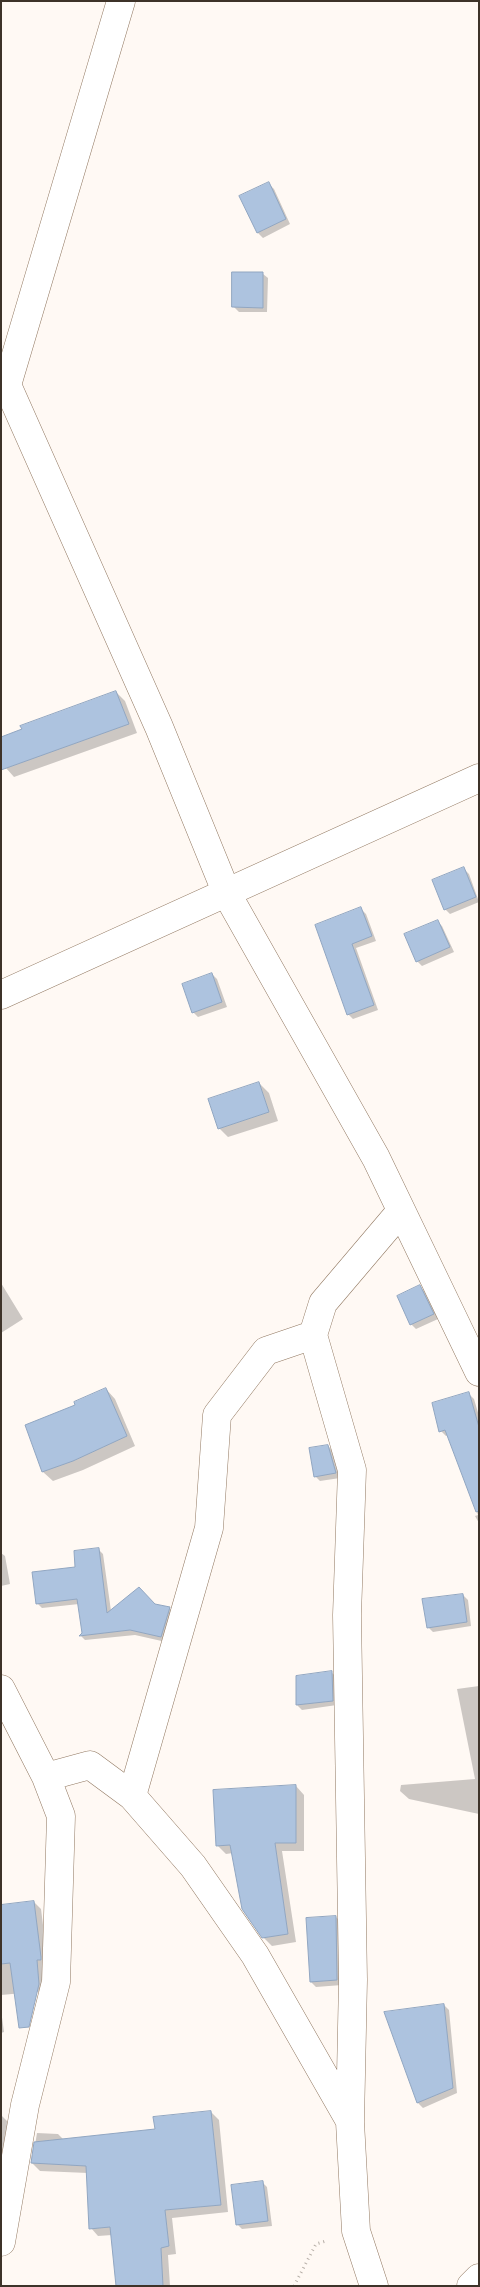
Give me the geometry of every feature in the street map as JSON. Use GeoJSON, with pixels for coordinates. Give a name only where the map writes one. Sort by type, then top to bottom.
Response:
{"type":"FeatureCollection","features":[{"type":"Feature","properties":{"kind":"street"},"geometry":{"type":"LineString","coordinates":[[121,1],[4,382],[159,727],[227,894],[376,1158],[479,1372]]}},
{"type":"Feature","properties":{"kind":"street"},"geometry":{"type":"LineString","coordinates":[[1,995],[479,778]]}},
{"type":"Feature","properties":{"kind":"street"},"geometry":{"type":"LineString","coordinates":[[374,2286],[356,2231],[350,2122],[353,1980],[346,1615],[352,1470],[314,1334],[323,1303],[401,1211]]}},
{"type":"Feature","properties":{"kind":"street"},"geometry":{"type":"LineString","coordinates":[[132,1796],[209,1528],[217,1415],[266,1351],[314,1334]]}},
{"type":"Feature","properties":{"kind":"street"},"geometry":{"type":"LineString","coordinates":[[1,1689],[46,1777],[61,1816],[56,1982],[25,2105],[1,2242]]}},
{"type":"Feature","properties":{"kind":"street"},"geometry":{"type":"LineString","coordinates":[[46,1777],[90,1765],[132,1796],[193,1866],[255,1955],[350,2122]]}},
{"type":"Feature","properties":{"kind":"street"},"geometry":{"type":"LineString","coordinates":[[471,2286],[479,2278]]}},
{"type":"Feature","properties":{"kind":"path"},"geometry":{"type":"LineString","coordinates":[[294,2286],[316,2244],[356,2231]]}},
{"type":"Feature","properties":{"kind":"building"},"geometry":{"type":"Polygon","coordinates":[[[269,182],[286,219],[257,233],[239,196],[269,182]]]}},
{"type":"Feature","properties":{"kind":"building"},"geometry":{"type":"Polygon","coordinates":[[[232,272],[263,272],[263,308],[232,307],[232,272]]]}},
{"type":"Feature","properties":{"kind":"building"},"geometry":{"type":"Polygon","coordinates":[[[116,691],[129,724],[1,770],[1,737],[22,729],[20,726],[116,691]]]}},
{"type":"Feature","properties":{"kind":"building"},"geometry":{"type":"Polygon","coordinates":[[[464,867],[476,897],[444,910],[432,880],[464,867]]]}},
{"type":"Feature","properties":{"kind":"building"},"geometry":{"type":"Polygon","coordinates":[[[361,907],[372,936],[352,944],[374,1005],[347,1015],[315,925],[361,907]]]}},
{"type":"Feature","properties":{"kind":"building"},"geometry":{"type":"Polygon","coordinates":[[[438,920],[450,947],[416,962],[404,934],[438,920]]]}},
{"type":"Feature","properties":{"kind":"building"},"geometry":{"type":"Polygon","coordinates":[[[212,973],[222,1002],[192,1013],[182,984],[212,973]]]}},
{"type":"Feature","properties":{"kind":"building"},"geometry":{"type":"Polygon","coordinates":[[[259,1082],[269,1112],[218,1129],[208,1099],[259,1082]]]}},
{"type":"Feature","properties":{"kind":"building"},"geometry":{"type":"Polygon","coordinates":[[[420,1285],[434,1314],[410,1325],[397,1296],[420,1285]]]}},
{"type":"Feature","properties":{"kind":"building"},"geometry":{"type":"Polygon","coordinates":[[[106,1388],[127,1436],[73,1461],[42,1472],[25,1425],[75,1405],[74,1402],[106,1388]]]}},
{"type":"Feature","properties":{"kind":"building"},"geometry":{"type":"Polygon","coordinates":[[[469,1392],[479,1427],[479,1511],[476,1512],[445,1430],[439,1432],[432,1403],[469,1392]]]}},
{"type":"Feature","properties":{"kind":"building"},"geometry":{"type":"Polygon","coordinates":[[[328,1445],[336,1473],[314,1477],[309,1448],[328,1445]]]}},
{"type":"Feature","properties":{"kind":"building"},"geometry":{"type":"Polygon","coordinates":[[[99,1548],[107,1613],[139,1587],[155,1604],[170,1607],[161,1637],[130,1630],[79,1636],[82,1633],[77,1599],[36,1604],[32,1572],[75,1567],[74,1551],[99,1548]]]}},
{"type":"Feature","properties":{"kind":"building"},"geometry":{"type":"Polygon","coordinates":[[[463,1594],[467,1622],[427,1628],[422,1599],[463,1594]]]}},
{"type":"Feature","properties":{"kind":"building"},"geometry":{"type":"Polygon","coordinates":[[[332,1671],[333,1701],[296,1705],[296,1676],[332,1671]]]}},
{"type":"Feature","properties":{"kind":"building"},"geometry":{"type":"Polygon","coordinates":[[[296,1785],[296,1843],[275,1843],[288,1934],[262,1938],[242,1909],[230,1845],[216,1846],[213,1790],[296,1785]]]}},
{"type":"Feature","properties":{"kind":"building"},"geometry":{"type":"Polygon","coordinates":[[[34,1901],[41,1957],[41,1960],[37,1960],[39,1984],[29,2027],[19,2028],[10,1963],[1,1964],[1,1905],[34,1901]]]}},
{"type":"Feature","properties":{"kind":"building"},"geometry":{"type":"Polygon","coordinates":[[[336,1916],[337,1980],[310,1982],[306,1918],[336,1916]]]}},
{"type":"Feature","properties":{"kind":"building"},"geometry":{"type":"Polygon","coordinates":[[[444,2004],[453,2088],[417,2103],[384,2012],[444,2004]]]}},
{"type":"Feature","properties":{"kind":"building"},"geometry":{"type":"Polygon","coordinates":[[[211,2111],[221,2205],[165,2210],[169,2246],[161,2248],[163,2286],[116,2286],[110,2227],[89,2229],[86,2166],[31,2163],[34,2142],[155,2129],[153,2117],[211,2111]]]}},
{"type":"Feature","properties":{"kind":"building"},"geometry":{"type":"Polygon","coordinates":[[[263,2181],[268,2221],[236,2225],[231,2185],[263,2181]]]}}]}
